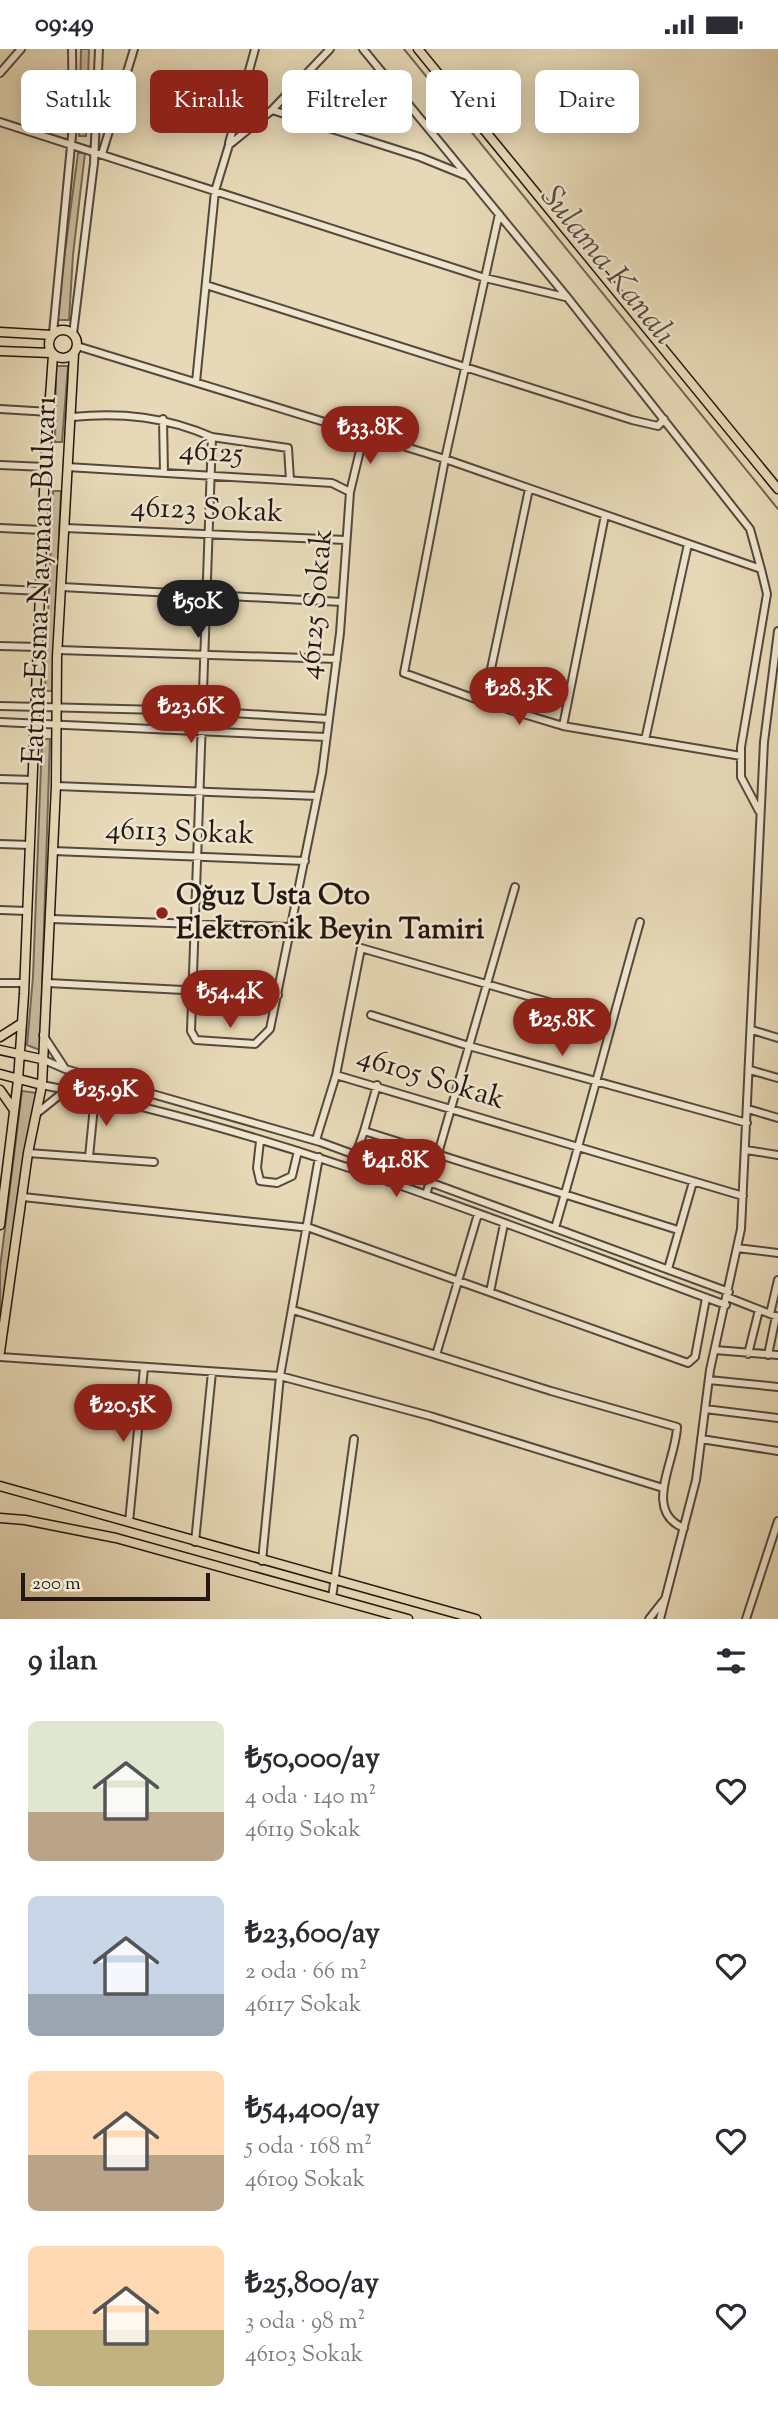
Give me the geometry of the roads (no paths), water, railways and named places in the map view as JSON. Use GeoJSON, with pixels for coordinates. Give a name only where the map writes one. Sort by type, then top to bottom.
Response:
{"type":"FeatureCollection","features":[{"type":"Feature","properties":{"kind":"main road"},"geometry":{"type":"LineString","coordinates":[[418,49],[778,489]]}},
{"type":"Feature","properties":{"kind":"main road"},"geometry":{"type":"LineString","coordinates":[[0,332],[53,334],[61,330],[73,334],[75,350],[62,359],[52,354],[0,352]]}},
{"type":"Feature","properties":{"kind":"main road"},"geometry":{"type":"LineString","coordinates":[[52,354],[48,344],[53,334]]}},
{"type":"Feature","properties":{"kind":"main road","name":"Fatma Esma Nayman Bulvarı"},"geometry":{"type":"LineString","coordinates":[[0,1352],[28,1153],[42,1085],[41,1059],[48,983],[56,786],[58,650],[75,350]]}},
{"type":"Feature","properties":{"kind":"main road","name":"Fatma Esma Nayman Bulvarı"},"geometry":{"type":"LineString","coordinates":[[0,1223],[5,1157],[18,1080],[22,1023],[34,707],[52,354]]}},
{"type":"Feature","properties":{"kind":"main road"},"geometry":{"type":"LineString","coordinates":[[0,1037],[22,1023]]}},
{"type":"Feature","properties":{"kind":"main road"},"geometry":{"type":"LineString","coordinates":[[0,1050],[41,1059]]}},
{"type":"Feature","properties":{"kind":"main road"},"geometry":{"type":"LineString","coordinates":[[0,1074],[42,1085]]}},
{"type":"Feature","properties":{"kind":"main road"},"geometry":{"type":"LineString","coordinates":[[0,1090],[14,1110]]}},
{"type":"Feature","properties":{"kind":"main road"},"geometry":{"type":"LineString","coordinates":[[0,1486],[476,1619]]}},
{"type":"Feature","properties":{"kind":"main road"},"geometry":{"type":"LineString","coordinates":[[0,1518],[25,1520],[116,1538],[408,1619]]}},
{"type":"Feature","properties":{"kind":"street"},"geometry":{"type":"LineString","coordinates":[[0,73],[21,49]]}},
{"type":"Feature","properties":{"kind":"street"},"geometry":{"type":"LineString","coordinates":[[53,334],[71,142],[72,49]]}},
{"type":"Feature","properties":{"kind":"street"},"geometry":{"type":"LineString","coordinates":[[73,334],[99,153],[99,49]]}},
{"type":"Feature","properties":{"kind":"street"},"geometry":{"type":"LineString","coordinates":[[99,153],[134,49]]}},
{"type":"Feature","properties":{"kind":"street"},"geometry":{"type":"LineString","coordinates":[[196,382],[215,191],[255,49]]}},
{"type":"Feature","properties":{"kind":"street"},"geometry":{"type":"LineString","coordinates":[[229,145],[272,110],[330,49]]}},
{"type":"Feature","properties":{"kind":"street"},"geometry":{"type":"LineString","coordinates":[[363,49],[567,297],[750,529],[767,594],[741,757],[741,777],[760,813]]}},
{"type":"Feature","properties":{"kind":"street"},"geometry":{"type":"LineString","coordinates":[[272,110],[419,157],[468,177]]}},
{"type":"Feature","properties":{"kind":"street"},"geometry":{"type":"LineString","coordinates":[[0,122],[71,142],[485,278],[567,297]]}},
{"type":"Feature","properties":{"kind":"street"},"geometry":{"type":"LineString","coordinates":[[499,214],[445,459],[404,673],[484,702],[563,726],[741,757]]}},
{"type":"Feature","properties":{"kind":"street"},"geometry":{"type":"LineString","coordinates":[[206,285],[466,365],[632,420],[658,426],[664,419]]}},
{"type":"Feature","properties":{"kind":"street"},"geometry":{"type":"LineString","coordinates":[[75,350],[196,382],[445,459],[761,569]]}},
{"type":"Feature","properties":{"kind":"street"},"geometry":{"type":"LineString","coordinates":[[0,409],[50,412]]}},
{"type":"Feature","properties":{"kind":"street"},"geometry":{"type":"LineString","coordinates":[[72,417],[130,415],[163,419],[212,437],[288,448],[290,480]]}},
{"type":"Feature","properties":{"kind":"street"},"geometry":{"type":"LineString","coordinates":[[163,419],[164,473]]}},
{"type":"Feature","properties":{"kind":"street","name":"46125 Sokak"},"geometry":{"type":"LineString","coordinates":[[326,737],[337,659],[350,492],[364,434]]}},
{"type":"Feature","properties":{"kind":"street"},"geometry":{"type":"LineString","coordinates":[[0,722],[34,723],[57,725],[201,731],[326,737],[278,995],[270,1029],[255,1044],[205,1042],[196,1040],[191,1031],[196,855],[199,791],[201,731],[204,653],[207,596],[209,533],[212,475],[212,437]]}},
{"type":"Feature","properties":{"kind":"street"},"geometry":{"type":"LineString","coordinates":[[0,465],[45,467]]}},
{"type":"Feature","properties":{"kind":"street","name":"46125"},"geometry":{"type":"LineString","coordinates":[[67,467],[332,483],[350,492]]}},
{"type":"Feature","properties":{"kind":"street"},"geometry":{"type":"LineString","coordinates":[[484,702],[529,489]]}},
{"type":"Feature","properties":{"kind":"street"},"geometry":{"type":"LineString","coordinates":[[563,726],[605,515]]}},
{"type":"Feature","properties":{"kind":"street"},"geometry":{"type":"LineString","coordinates":[[0,528],[42,530]]}},
{"type":"Feature","properties":{"kind":"street","name":"46123 Sokak"},"geometry":{"type":"LineString","coordinates":[[65,528],[346,540]]}},
{"type":"Feature","properties":{"kind":"street"},"geometry":{"type":"LineString","coordinates":[[645,740],[688,544]]}},
{"type":"Feature","properties":{"kind":"street"},"geometry":{"type":"LineString","coordinates":[[62,587],[342,602]]}},
{"type":"Feature","properties":{"kind":"street"},"geometry":{"type":"LineString","coordinates":[[0,589],[40,591]]}},
{"type":"Feature","properties":{"kind":"street"},"geometry":{"type":"LineString","coordinates":[[660,1619],[696,1480],[709,1380],[737,1248],[746,1150],[764,743],[778,631]]}},
{"type":"Feature","properties":{"kind":"street"},"geometry":{"type":"LineString","coordinates":[[0,646],[38,647]]}},
{"type":"Feature","properties":{"kind":"street"},"geometry":{"type":"LineString","coordinates":[[58,650],[337,659]]}},
{"type":"Feature","properties":{"kind":"street"},"geometry":{"type":"LineString","coordinates":[[0,706],[202,711],[328,719]]}},
{"type":"Feature","properties":{"kind":"street"},"geometry":{"type":"LineString","coordinates":[[0,779],[33,780]]}},
{"type":"Feature","properties":{"kind":"street"},"geometry":{"type":"LineString","coordinates":[[56,786],[317,796]]}},
{"type":"Feature","properties":{"kind":"street"},"geometry":{"type":"LineString","coordinates":[[0,844],[30,845]]}},
{"type":"Feature","properties":{"kind":"street","name":"46113 Sokak"},"geometry":{"type":"LineString","coordinates":[[53,851],[305,861]]}},
{"type":"Feature","properties":{"kind":"street"},"geometry":{"type":"LineString","coordinates":[[426,1195],[440,1155],[515,887]]}},
{"type":"Feature","properties":{"kind":"street"},"geometry":{"type":"LineString","coordinates":[[0,910],[27,911]]}},
{"type":"Feature","properties":{"kind":"street"},"geometry":{"type":"LineString","coordinates":[[51,919],[289,927]]}},
{"type":"Feature","properties":{"kind":"street"},"geometry":{"type":"LineString","coordinates":[[555,1227],[598,1083],[611,1020],[640,922]]}},
{"type":"Feature","properties":{"kind":"street"},"geometry":{"type":"LineString","coordinates":[[336,1075],[361,948],[611,1020]]}},
{"type":"Feature","properties":{"kind":"street"},"geometry":{"type":"LineString","coordinates":[[0,983],[24,983]]}},
{"type":"Feature","properties":{"kind":"street"},"geometry":{"type":"LineString","coordinates":[[48,983],[278,995]]}},
{"type":"Feature","properties":{"kind":"street"},"geometry":{"type":"LineString","coordinates":[[371,1015],[469,1046],[747,1123]]}},
{"type":"Feature","properties":{"kind":"street"},"geometry":{"type":"LineString","coordinates":[[752,1030],[778,1038]]}},
{"type":"Feature","properties":{"kind":"street"},"geometry":{"type":"LineString","coordinates":[[43,1035],[65,1069]]}},
{"type":"Feature","properties":{"kind":"street"},"geometry":{"type":"LineString","coordinates":[[41,1059],[65,1069],[316,1140],[356,1154],[668,1269],[727,1298],[775,1316]]}},
{"type":"Feature","properties":{"kind":"street"},"geometry":{"type":"LineString","coordinates":[[750,1070],[778,1078]]}},
{"type":"Feature","properties":{"kind":"street","name":"46105 Sokak"},"geometry":{"type":"LineString","coordinates":[[316,1140],[336,1075],[743,1196]]}},
{"type":"Feature","properties":{"kind":"street"},"geometry":{"type":"LineString","coordinates":[[42,1085],[95,1095],[319,1157],[706,1298],[727,1298]]}},
{"type":"Feature","properties":{"kind":"street"},"geometry":{"type":"LineString","coordinates":[[356,1154],[377,1085]]}},
{"type":"Feature","properties":{"kind":"street"},"geometry":{"type":"LineString","coordinates":[[36,1114],[66,1090]]}},
{"type":"Feature","properties":{"kind":"street"},"geometry":{"type":"LineString","coordinates":[[89,1157],[95,1095]]}},
{"type":"Feature","properties":{"kind":"street"},"geometry":{"type":"LineString","coordinates":[[748,1109],[778,1118]]}},
{"type":"Feature","properties":{"kind":"street"},"geometry":{"type":"LineString","coordinates":[[364,1131],[678,1230]]}},
{"type":"Feature","properties":{"kind":"street"},"geometry":{"type":"LineString","coordinates":[[260,1140],[257,1168],[260,1181],[277,1183],[292,1176],[298,1151]]}},
{"type":"Feature","properties":{"kind":"street"},"geometry":{"type":"LineString","coordinates":[[746,1150],[778,1154]]}},
{"type":"Feature","properties":{"kind":"street"},"geometry":{"type":"LineString","coordinates":[[28,1153],[154,1162]]}},
{"type":"Feature","properties":{"kind":"street"},"geometry":{"type":"LineString","coordinates":[[262,1561],[280,1376],[319,1157]]}},
{"type":"Feature","properties":{"kind":"street"},"geometry":{"type":"LineString","coordinates":[[668,1269],[693,1182]]}},
{"type":"Feature","properties":{"kind":"street"},"geometry":{"type":"LineString","coordinates":[[23,1197],[307,1228],[688,1363],[695,1357],[706,1298]]}},
{"type":"Feature","properties":{"kind":"street"},"geometry":{"type":"LineString","coordinates":[[436,1355],[478,1214]]}},
{"type":"Feature","properties":{"kind":"street"},"geometry":{"type":"LineString","coordinates":[[490,1292],[504,1224]]}},
{"type":"Feature","properties":{"kind":"street"},"geometry":{"type":"LineString","coordinates":[[737,1248],[778,1253]]}},
{"type":"Feature","properties":{"kind":"street"},"geometry":{"type":"LineString","coordinates":[[768,1355],[778,1283]]}},
{"type":"Feature","properties":{"kind":"street"},"geometry":{"type":"LineString","coordinates":[[293,1310],[677,1427],[677,1446],[663,1487],[665,1513],[684,1528]]}},
{"type":"Feature","properties":{"kind":"street"},"geometry":{"type":"LineString","coordinates":[[748,1354],[760,1310]]}},
{"type":"Feature","properties":{"kind":"street"},"geometry":{"type":"LineString","coordinates":[[715,1350],[778,1355]]}},
{"type":"Feature","properties":{"kind":"street"},"geometry":{"type":"LineString","coordinates":[[0,1357],[280,1376],[430,1416],[663,1487]]}},
{"type":"Feature","properties":{"kind":"street"},"geometry":{"type":"LineString","coordinates":[[129,1523],[144,1367]]}},
{"type":"Feature","properties":{"kind":"street"},"geometry":{"type":"LineString","coordinates":[[195,1542],[212,1372]]}},
{"type":"Feature","properties":{"kind":"street"},"geometry":{"type":"LineString","coordinates":[[709,1380],[778,1387]]}},
{"type":"Feature","properties":{"kind":"street"},"geometry":{"type":"LineString","coordinates":[[705,1409],[778,1418]]}},
{"type":"Feature","properties":{"kind":"street"},"geometry":{"type":"LineString","coordinates":[[332,1598],[354,1439]]}},
{"type":"Feature","properties":{"kind":"street"},"geometry":{"type":"LineString","coordinates":[[701,1439],[778,1451]]}},
{"type":"Feature","properties":{"kind":"street"},"geometry":{"type":"LineString","coordinates":[[746,1619],[778,1521]]}},
{"type":"Feature","properties":{"kind":"street"},"geometry":{"type":"LineString","coordinates":[[649,1619],[665,1599]]}},
{"type":"Feature","properties":{"kind":"waterway","name":"Sulama Kanalı"},"geometry":{"type":"LineString","coordinates":[[404,49],[778,509]]}},
{"type":"Feature","properties":{"kind":"place","name":"Oğuz Usta Oto Elektronik Beyin Tamiri"},"geometry":{"type":"Point","coordinates":[162,913]}}]}
